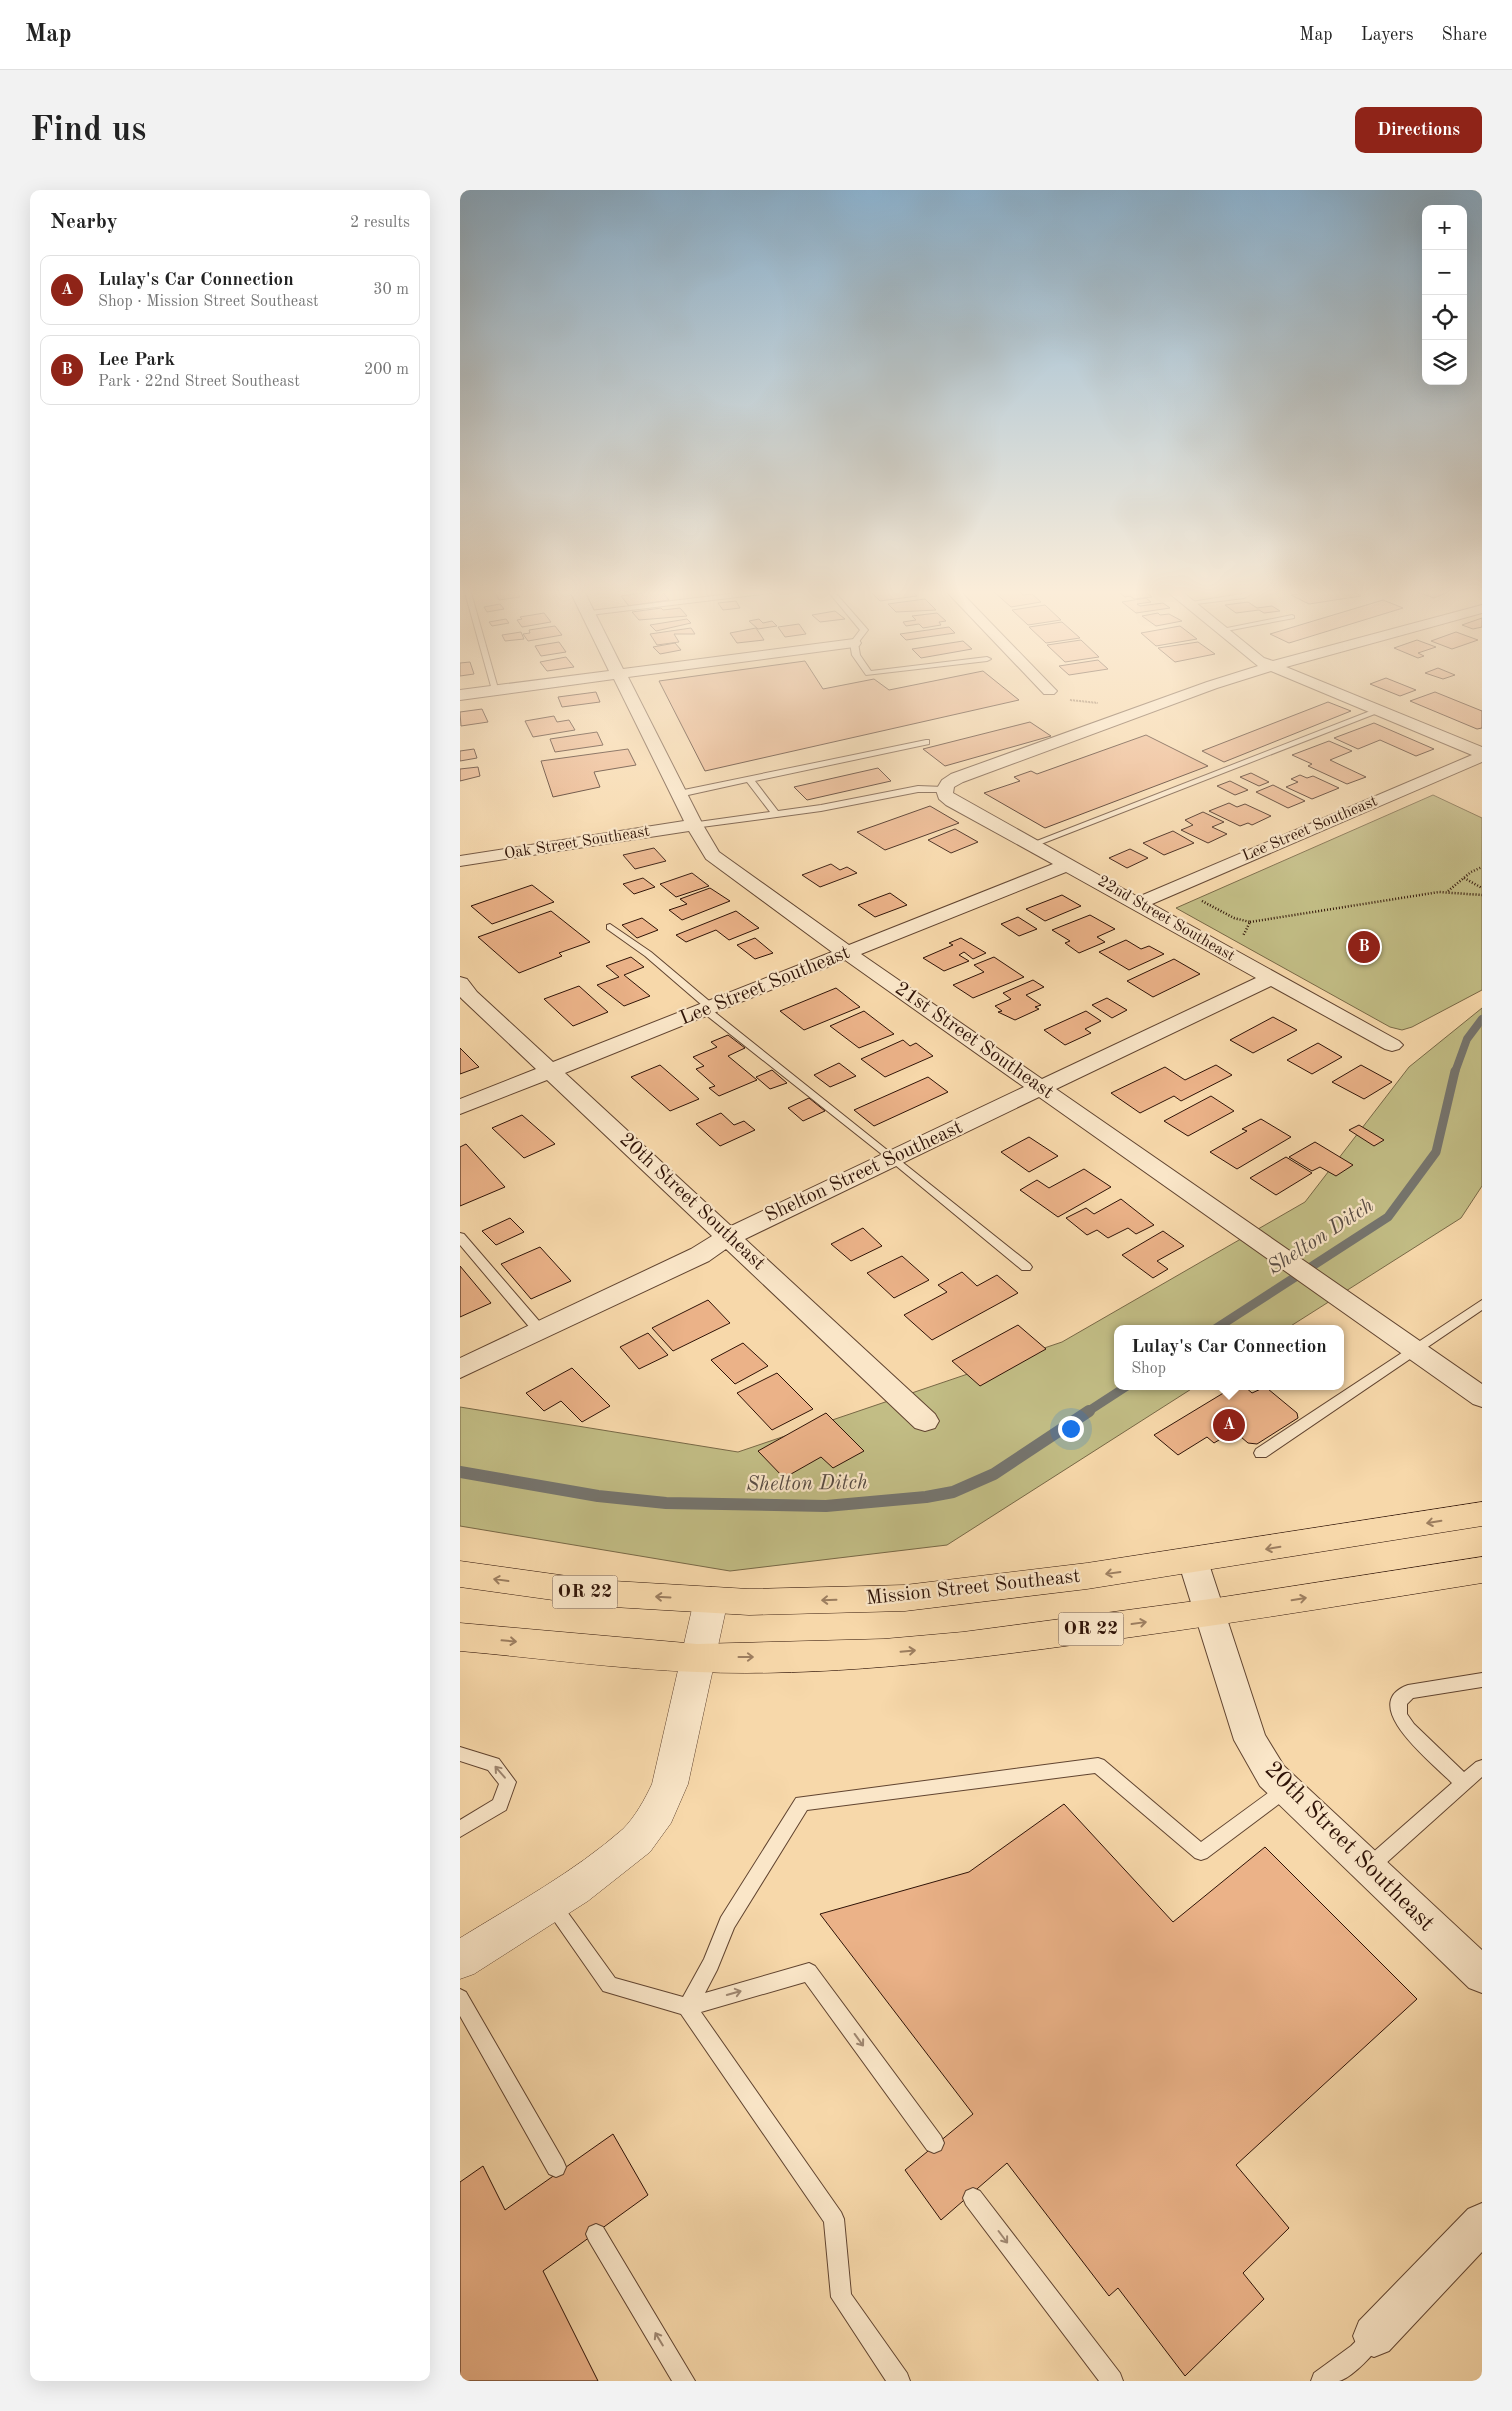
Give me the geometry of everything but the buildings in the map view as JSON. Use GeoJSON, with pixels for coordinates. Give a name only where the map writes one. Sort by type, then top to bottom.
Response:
{"type":"FeatureCollection","features":[{"type":"Feature","properties":{"kind":"highway","name":"Mission Street Southeast"},"geometry":{"type":"LineString","coordinates":[[460,1574],[596,1593],[748,1602],[905,1598],[1193,1561],[1482,1514]]}},
{"type":"Feature","properties":{"kind":"highway","name":"OR 22"},"geometry":{"type":"LineString","coordinates":[[460,1637],[697,1658],[796,1657],[884,1653],[963,1646],[1210,1614],[1482,1570]]}},
{"type":"Feature","properties":{"kind":"street"},"geometry":{"type":"LineString","coordinates":[[460,695],[487,691]]}},
{"type":"Feature","properties":{"kind":"street","name":"21st Street Southeast"},"geometry":{"type":"LineString","coordinates":[[629,691],[694,825],[712,855],[848,953],[1482,1397]]}},
{"type":"Feature","properties":{"kind":"street"},"geometry":{"type":"LineString","coordinates":[[944,790],[948,784],[957,778],[1193,691]]}},
{"type":"Feature","properties":{"kind":"street"},"geometry":{"type":"LineString","coordinates":[[1335,691],[1482,755]]}},
{"type":"Feature","properties":{"kind":"street","name":"Lee Street Southeast"},"geometry":{"type":"LineString","coordinates":[[1139,903],[1482,755]]}},
{"type":"Feature","properties":{"kind":"street","name":"22nd Street Southeast"},"geometry":{"type":"LineString","coordinates":[[944,790],[945,795],[952,801],[1070,864],[1270,979],[1392,1045]]}},
{"type":"Feature","properties":{"kind":"street","name":"Oak Street Southeast"},"geometry":{"type":"LineString","coordinates":[[460,861],[694,825]]}},
{"type":"Feature","properties":{"kind":"street","name":"Lee Street Southeast"},"geometry":{"type":"LineString","coordinates":[[460,1107],[1070,864]]}},
{"type":"Feature","properties":{"kind":"street","name":"Shelton Street Southeast"},"geometry":{"type":"LineString","coordinates":[[460,1369],[700,1255],[728,1237],[1270,979]]}},
{"type":"Feature","properties":{"kind":"street","name":"20th Street Southeast"},"geometry":{"type":"LineString","coordinates":[[460,982],[470,996],[925,1421]]}},
{"type":"Feature","properties":{"kind":"street","name":"20th Street Southeast"},"geometry":{"type":"LineString","coordinates":[[1193,1561],[1250,1740],[1272,1776],[1368,1868],[1478,1964]]}},
{"type":"Feature","properties":{"kind":"street"},"geometry":{"type":"LineString","coordinates":[[460,1960],[574,1888],[637,1840],[658,1811],[670,1784],[711,1600]]}},
{"type":"Feature","properties":{"kind":"street"},"geometry":{"type":"LineString","coordinates":[[1374,2336],[1482,2223]]}},
{"type":"Feature","properties":{"kind":"lane"},"geometry":{"type":"LineString","coordinates":[[1033,844],[1381,710]]}},
{"type":"Feature","properties":{"kind":"lane"},"geometry":{"type":"LineString","coordinates":[[679,794],[926,742]]}},
{"type":"Feature","properties":{"kind":"lane"},"geometry":{"type":"LineString","coordinates":[[750,780],[776,815]]}},
{"type":"Feature","properties":{"kind":"lane"},"geometry":{"type":"LineString","coordinates":[[694,825],[776,815],[918,789],[944,790]]}},
{"type":"Feature","properties":{"kind":"lane"},"geometry":{"type":"LineString","coordinates":[[610,927],[648,954],[708,1008],[1026,1267]]}},
{"type":"Feature","properties":{"kind":"lane"},"geometry":{"type":"LineString","coordinates":[[460,1238],[541,1332]]}},
{"type":"Feature","properties":{"kind":"lane"},"geometry":{"type":"LineString","coordinates":[[1261,1453],[1480,1308]]}},
{"type":"Feature","properties":{"kind":"lane"},"geometry":{"type":"LineString","coordinates":[[1464,1783],[1408,1729],[1399,1715],[1399,1702],[1408,1692],[1482,1680]]}},
{"type":"Feature","properties":{"kind":"lane"},"geometry":{"type":"LineString","coordinates":[[460,1754],[493,1764],[508,1782],[500,1805],[460,1829]]}},
{"type":"Feature","properties":{"kind":"lane"},"geometry":{"type":"LineString","coordinates":[[688,2007],[711,1964],[727,1923],[802,1802],[1098,1765],[1201,1852],[1285,1790]]}},
{"type":"Feature","properties":{"kind":"lane"},"geometry":{"type":"LineString","coordinates":[[1368,1868],[1482,1767]]}},
{"type":"Feature","properties":{"kind":"lane"},"geometry":{"type":"LineString","coordinates":[[550,1903],[609,1985],[688,2007],[809,1972],[934,2143]]}},
{"type":"Feature","properties":{"kind":"lane"},"geometry":{"type":"LineString","coordinates":[[460,1998],[556,2167]]}},
{"type":"Feature","properties":{"kind":"lane"},"geometry":{"type":"LineString","coordinates":[[688,2007],[834,2219],[841,2297],[899,2381]]}},
{"type":"Feature","properties":{"kind":"lane"},"geometry":{"type":"LineString","coordinates":[[973,2198],[1112,2381]]}},
{"type":"Feature","properties":{"kind":"lane"},"geometry":{"type":"LineString","coordinates":[[596,2234],[684,2381]]}},
{"type":"Feature","properties":{"kind":"lane"},"geometry":{"type":"LineString","coordinates":[[1322,2381],[1360,2354],[1374,2336]]}},
{"type":"Feature","properties":{"kind":"path"},"geometry":{"type":"LineString","coordinates":[[1048,691],[1037,696],[1048,700],[1075,700],[1101,703],[1128,716]]}},
{"type":"Feature","properties":{"kind":"path"},"geometry":{"type":"LineString","coordinates":[[1448,892],[1464,878],[1482,867]]}},
{"type":"Feature","properties":{"kind":"path"},"geometry":{"type":"LineString","coordinates":[[1464,878],[1482,888]]}},
{"type":"Feature","properties":{"kind":"path"},"geometry":{"type":"LineString","coordinates":[[1196,897],[1234,918],[1250,922],[1448,892],[1482,895]]}},
{"type":"Feature","properties":{"kind":"path"},"geometry":{"type":"LineString","coordinates":[[1241,941],[1250,922]]}},
{"type":"Feature","properties":{"kind":"shaded area"},"geometry":{"type":"Polygon","coordinates":[[[1433,795],[1482,818],[1482,990],[1412,1027],[1402,1030],[1390,1027],[1176,908],[1433,795]]]}},
{"type":"Feature","properties":{"kind":"shaded area"},"geometry":{"type":"Polygon","coordinates":[[[1482,1008],[1482,1186],[1461,1218],[1292,1325],[1114,1325],[1114,1390],[1190,1390],[947,1545],[730,1571],[460,1526],[460,1407],[738,1452],[1062,1342],[1305,1202],[1409,1067],[1482,1008]]]}},
{"type":"Feature","properties":{"kind":"waterway","name":"Shelton Ditch"},"geometry":{"type":"LineString","coordinates":[[1455,1072],[1467,1039],[1482,1019]]}},
{"type":"Feature","properties":{"kind":"waterway","name":"Shelton Ditch"},"geometry":{"type":"LineString","coordinates":[[1221,1325],[1388,1217],[1436,1152],[1455,1071]]}},
{"type":"Feature","properties":{"kind":"waterway","name":"Shelton Ditch"},"geometry":{"type":"LineString","coordinates":[[1087,1412],[1121,1390]]}},
{"type":"Feature","properties":{"kind":"waterway","name":"Shelton Ditch"},"geometry":{"type":"LineString","coordinates":[[460,1472],[598,1496],[666,1503],[826,1506],[926,1497],[953,1492],[994,1474],[1089,1411]]}},
{"type":"Feature","properties":{"kind":"place","name":"Lee Park"},"geometry":{"type":"Point","coordinates":[1364,947]}},
{"type":"Feature","properties":{"kind":"place","name":"Lulay's Car Connection"},"geometry":{"type":"Point","coordinates":[1229,1425]}}]}
